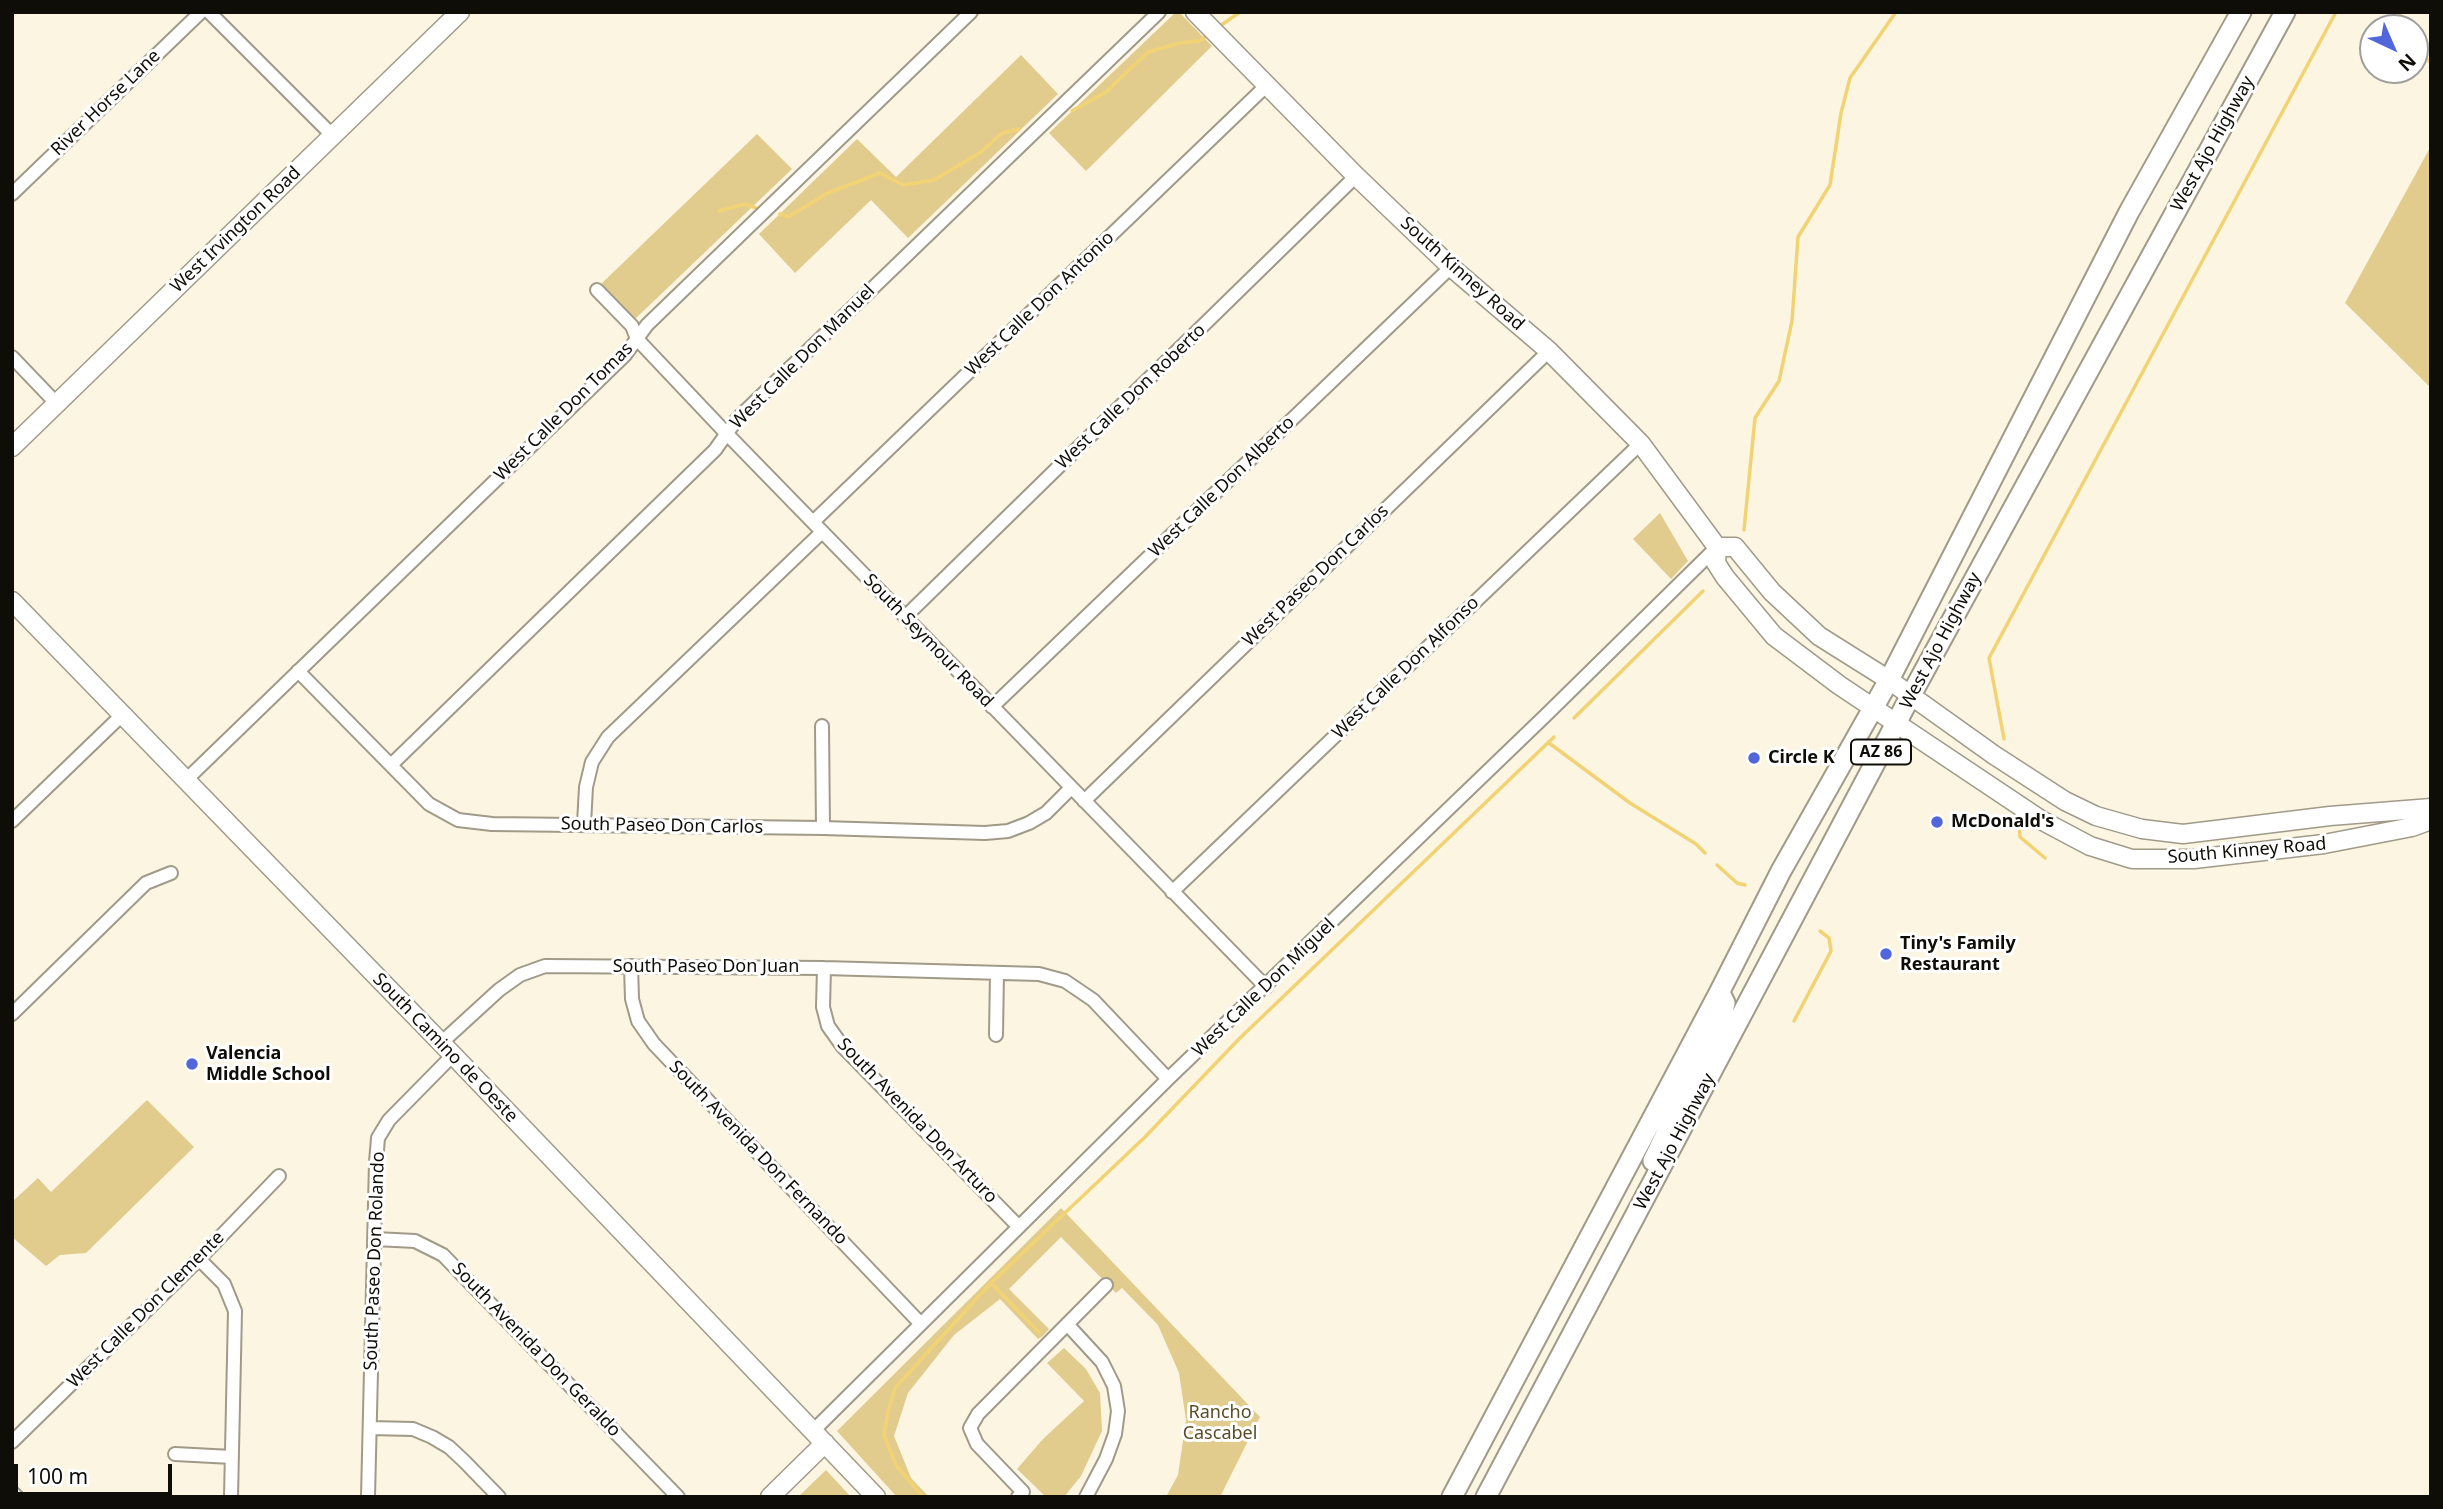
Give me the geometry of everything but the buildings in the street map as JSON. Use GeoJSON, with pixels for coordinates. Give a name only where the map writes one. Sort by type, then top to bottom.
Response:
{"type":"FeatureCollection","features":[{"type":"Feature","properties":{"kind":"main road","name":"West Irvington Road"},"geometry":{"type":"LineString","coordinates":[[12,447],[460,12]]}},
{"type":"Feature","properties":{"kind":"main road","name":"South Kinney Road"},"geometry":{"type":"LineString","coordinates":[[1195,12],[1356,176],[1451,267],[1549,351],[1640,444],[1717,547],[1716,563],[1725,577],[1774,636],[1896,724],[2064,833],[2090,846],[2132,859],[2194,859],[2324,844],[2412,827],[2431,820]]}},
{"type":"Feature","properties":{"kind":"main road","name":"West Ajo Highway"},"geometry":{"type":"LineString","coordinates":[[1452,1497],[1781,871],[1889,680],[2129,212],[2241,12]]}},
{"type":"Feature","properties":{"kind":"main road","name":"West Ajo Highway"},"geometry":{"type":"LineString","coordinates":[[1486,1497],[1911,695],[2285,12]]}},
{"type":"Feature","properties":{"kind":"main road","name":"South Kinney Road"},"geometry":{"type":"LineString","coordinates":[[1717,547],[1735,547],[1794,615],[1819,636],[1889,680],[1994,755],[2065,801],[2096,816],[2142,829],[2183,834],[2330,816],[2431,808]]}},
{"type":"Feature","properties":{"kind":"main road","name":"South Camino de Oeste"},"geometry":{"type":"LineString","coordinates":[[12,601],[447,1049],[876,1497]]}},
{"type":"Feature","properties":{"kind":"main road"},"geometry":{"type":"LineString","coordinates":[[1641,1206],[1648,1176],[1660,1145],[1721,1020],[1725,1003],[1719,993]]}},
{"type":"Feature","properties":{"kind":"main road","name":"West Calle Don Miguel"},"geometry":{"type":"LineString","coordinates":[[770,1497],[819,1437]]}},
{"type":"Feature","properties":{"kind":"street","name":"River Horse Lane"},"geometry":{"type":"LineString","coordinates":[[12,194],[201,12]]}},
{"type":"Feature","properties":{"kind":"street"},"geometry":{"type":"LineString","coordinates":[[209,12],[333,136]]}},
{"type":"Feature","properties":{"kind":"street","name":"West Calle Don Tomas"},"geometry":{"type":"LineString","coordinates":[[185,780],[625,355],[647,325],[971,12]]}},
{"type":"Feature","properties":{"kind":"street","name":"West Calle Don Manuel"},"geometry":{"type":"LineString","coordinates":[[391,765],[715,450],[737,419],[1159,12]]}},
{"type":"Feature","properties":{"kind":"street","name":"West Calle Don Antonio"},"geometry":{"type":"LineString","coordinates":[[584,824],[586,787],[592,762],[608,737],[1267,85]]}},
{"type":"Feature","properties":{"kind":"street","name":"West Calle Don Roberto"},"geometry":{"type":"LineString","coordinates":[[905,617],[1356,176]]}},
{"type":"Feature","properties":{"kind":"street","name":"West Calle Don Alberto"},"geometry":{"type":"LineString","coordinates":[[992,707],[1451,267]]}},
{"type":"Feature","properties":{"kind":"street","name":"South Seymour Road"},"geometry":{"type":"LineString","coordinates":[[597,290],[632,326],[637,340],[726,433],[1266,988]]}},
{"type":"Feature","properties":{"kind":"street","name":"West Paseo Don Carlos"},"geometry":{"type":"LineString","coordinates":[[1084,801],[1549,351]]}},
{"type":"Feature","properties":{"kind":"street"},"geometry":{"type":"LineString","coordinates":[[12,357],[57,404]]}},
{"type":"Feature","properties":{"kind":"street","name":"West Calle Don Alfonso"},"geometry":{"type":"LineString","coordinates":[[1172,892],[1640,444]]}},
{"type":"Feature","properties":{"kind":"street","name":"West Calle Don Miguel"},"geometry":{"type":"LineString","coordinates":[[819,1437],[920,1323],[1717,547]]}},
{"type":"Feature","properties":{"kind":"street","name":"South Paseo Don Carlos"},"geometry":{"type":"LineString","coordinates":[[298,671],[429,804],[458,820],[492,824],[985,833],[1008,831],[1030,823],[1046,813],[1071,788]]}},
{"type":"Feature","properties":{"kind":"street"},"geometry":{"type":"LineString","coordinates":[[12,821],[122,715]]}},
{"type":"Feature","properties":{"kind":"street"},"geometry":{"type":"LineString","coordinates":[[821,726],[823,828]]}},
{"type":"Feature","properties":{"kind":"street"},"geometry":{"type":"LineString","coordinates":[[12,1014],[146,883],[171,873]]}},
{"type":"Feature","properties":{"kind":"street","name":"South Paseo Don Juan"},"geometry":{"type":"LineString","coordinates":[[447,1049],[499,990],[520,975],[545,966],[997,972],[1039,974],[1065,981],[1093,1000],[1168,1079]]}},
{"type":"Feature","properties":{"kind":"street","name":"South Avenida Don Fernando"},"geometry":{"type":"LineString","coordinates":[[631,966],[632,999],[638,1021],[654,1044],[920,1323]]}},
{"type":"Feature","properties":{"kind":"street","name":"South Avenida Don Arturo"},"geometry":{"type":"LineString","coordinates":[[824,968],[823,1007],[828,1026],[843,1047],[1019,1227]]}},
{"type":"Feature","properties":{"kind":"street"},"geometry":{"type":"LineString","coordinates":[[996,1035],[997,972]]}},
{"type":"Feature","properties":{"kind":"street","name":"South Paseo Don Rolando"},"geometry":{"type":"LineString","coordinates":[[368,1497],[376,1162],[379,1138],[389,1120],[447,1049]]}},
{"type":"Feature","properties":{"kind":"street","name":"West Calle Don Clemente"},"geometry":{"type":"LineString","coordinates":[[12,1442],[199,1259],[279,1176]]}},
{"type":"Feature","properties":{"kind":"street","name":"South Avenida Don Geraldo"},"geometry":{"type":"LineString","coordinates":[[375,1239],[415,1241],[443,1255],[678,1497]]}},
{"type":"Feature","properties":{"kind":"street"},"geometry":{"type":"LineString","coordinates":[[199,1259],[224,1284],[235,1311],[231,1497]]}},
{"type":"Feature","properties":{"kind":"street"},"geometry":{"type":"LineString","coordinates":[[1023,1495],[972,1437],[970,1428],[978,1414],[1106,1285]]}},
{"type":"Feature","properties":{"kind":"street"},"geometry":{"type":"LineString","coordinates":[[1067,1324],[1102,1363],[1114,1386],[1118,1411],[1115,1434],[1106,1459],[1086,1497]]}},
{"type":"Feature","properties":{"kind":"street"},"geometry":{"type":"LineString","coordinates":[[370,1428],[413,1429],[432,1437],[449,1447],[499,1497]]}},
{"type":"Feature","properties":{"kind":"street"},"geometry":{"type":"LineString","coordinates":[[175,1454],[232,1457]]}},
{"type":"Feature","properties":{"kind":"street"},"geometry":{"type":"LineString","coordinates":[[12,1492],[17,1497]]}},
{"type":"Feature","properties":{"kind":"green space"},"geometry":{"type":"Polygon","coordinates":[[[1176,12],[1212,46],[1086,171],[1049,133],[1176,12]]]}},
{"type":"Feature","properties":{"kind":"green space"},"geometry":{"type":"Polygon","coordinates":[[[1021,55],[1058,94],[908,238],[871,200],[795,273],[759,234],[857,139],[896,177],[1021,55]]]}},
{"type":"Feature","properties":{"kind":"green space"},"geometry":{"type":"Polygon","coordinates":[[[757,134],[792,169],[635,319],[601,284],[757,134]]]}},
{"type":"Feature","properties":{"kind":"green space"},"geometry":{"type":"Polygon","coordinates":[[[2431,146],[2431,388],[2345,303],[2431,146]]]}},
{"type":"Feature","properties":{"kind":"green space"},"geometry":{"type":"Polygon","coordinates":[[[1660,513],[1688,561],[1671,579],[1633,539],[1660,513]]]}},
{"type":"Feature","properties":{"kind":"green space"},"geometry":{"type":"Polygon","coordinates":[[[147,1100],[194,1147],[86,1253],[60,1255],[46,1266],[12,1237],[12,1202],[38,1178],[51,1192],[147,1100]]]}},
{"type":"Feature","properties":{"kind":"green space","name":"Rancho Cascabel"},"geometry":{"type":"Polygon","coordinates":[[[1061,1208],[1260,1417],[1220,1497],[1166,1497],[1178,1475],[1186,1420],[1179,1373],[1158,1325],[1122,1288],[1116,1293],[1061,1237],[1009,1289],[1049,1329],[1043,1336],[1038,1339],[1000,1299],[954,1335],[908,1393],[894,1436],[911,1478],[929,1497],[897,1497],[837,1431],[1061,1208]]]}},
{"type":"Feature","properties":{"kind":"green space"},"geometry":{"type":"Polygon","coordinates":[[[1064,1348],[1086,1369],[1100,1393],[1102,1431],[1081,1476],[1064,1497],[1046,1497],[1017,1469],[1043,1439],[1084,1401],[1047,1363],[1064,1348]]]}},
{"type":"Feature","properties":{"kind":"green space"},"geometry":{"type":"Polygon","coordinates":[[[826,1470],[851,1497],[798,1497],[826,1470]]]}},
{"type":"Feature","properties":{"kind":"waterway"},"geometry":{"type":"LineString","coordinates":[[1220,26],[1240,12]]}},
{"type":"Feature","properties":{"kind":"waterway"},"geometry":{"type":"LineString","coordinates":[[1744,530],[1755,418],[1779,381],[1792,321],[1798,237],[1830,185],[1841,113],[1850,78],[1896,12]]}},
{"type":"Feature","properties":{"kind":"waterway"},"geometry":{"type":"LineString","coordinates":[[2004,739],[1989,658],[2336,12]]}},
{"type":"Feature","properties":{"kind":"waterway"},"geometry":{"type":"LineString","coordinates":[[1072,111],[1106,92],[1148,52],[1199,41],[1205,37]]}},
{"type":"Feature","properties":{"kind":"waterway"},"geometry":{"type":"LineString","coordinates":[[780,214],[788,217],[828,193],[880,173],[903,185],[934,180],[981,152],[1002,133],[1019,129]]}},
{"type":"Feature","properties":{"kind":"waterway"},"geometry":{"type":"LineString","coordinates":[[719,211],[745,204],[756,208]]}},
{"type":"Feature","properties":{"kind":"waterway"},"geometry":{"type":"LineString","coordinates":[[1574,718],[1703,591]]}},
{"type":"Feature","properties":{"kind":"waterway"},"geometry":{"type":"LineString","coordinates":[[923,1497],[896,1465],[884,1435],[895,1388],[991,1283],[1144,1138],[1239,1039],[1554,737]]}},
{"type":"Feature","properties":{"kind":"waterway"},"geometry":{"type":"LineString","coordinates":[[1549,743],[1630,803],[1696,844],[1705,853]]}},
{"type":"Feature","properties":{"kind":"waterway"},"geometry":{"type":"LineString","coordinates":[[2019,824],[2020,837],[2045,858]]}},
{"type":"Feature","properties":{"kind":"waterway"},"geometry":{"type":"LineString","coordinates":[[1717,865],[1737,883],[1745,885]]}},
{"type":"Feature","properties":{"kind":"waterway"},"geometry":{"type":"LineString","coordinates":[[1794,1021],[1831,951],[1829,938],[1820,931]]}},
{"type":"Feature","properties":{"kind":"waterway"},"geometry":{"type":"LineString","coordinates":[[991,1283],[1039,1332]]}},
{"type":"Feature","properties":{"kind":"place","name":"Circle K"},"geometry":{"type":"Point","coordinates":[1754,758]}},
{"type":"Feature","properties":{"kind":"place","name":"McDonald's"},"geometry":{"type":"Point","coordinates":[1937,822]}},
{"type":"Feature","properties":{"kind":"place","name":"Tiny's Family Restaurant"},"geometry":{"type":"Point","coordinates":[1886,954]}},
{"type":"Feature","properties":{"kind":"place","name":"Valencia Middle School"},"geometry":{"type":"Point","coordinates":[192,1064]}}]}
